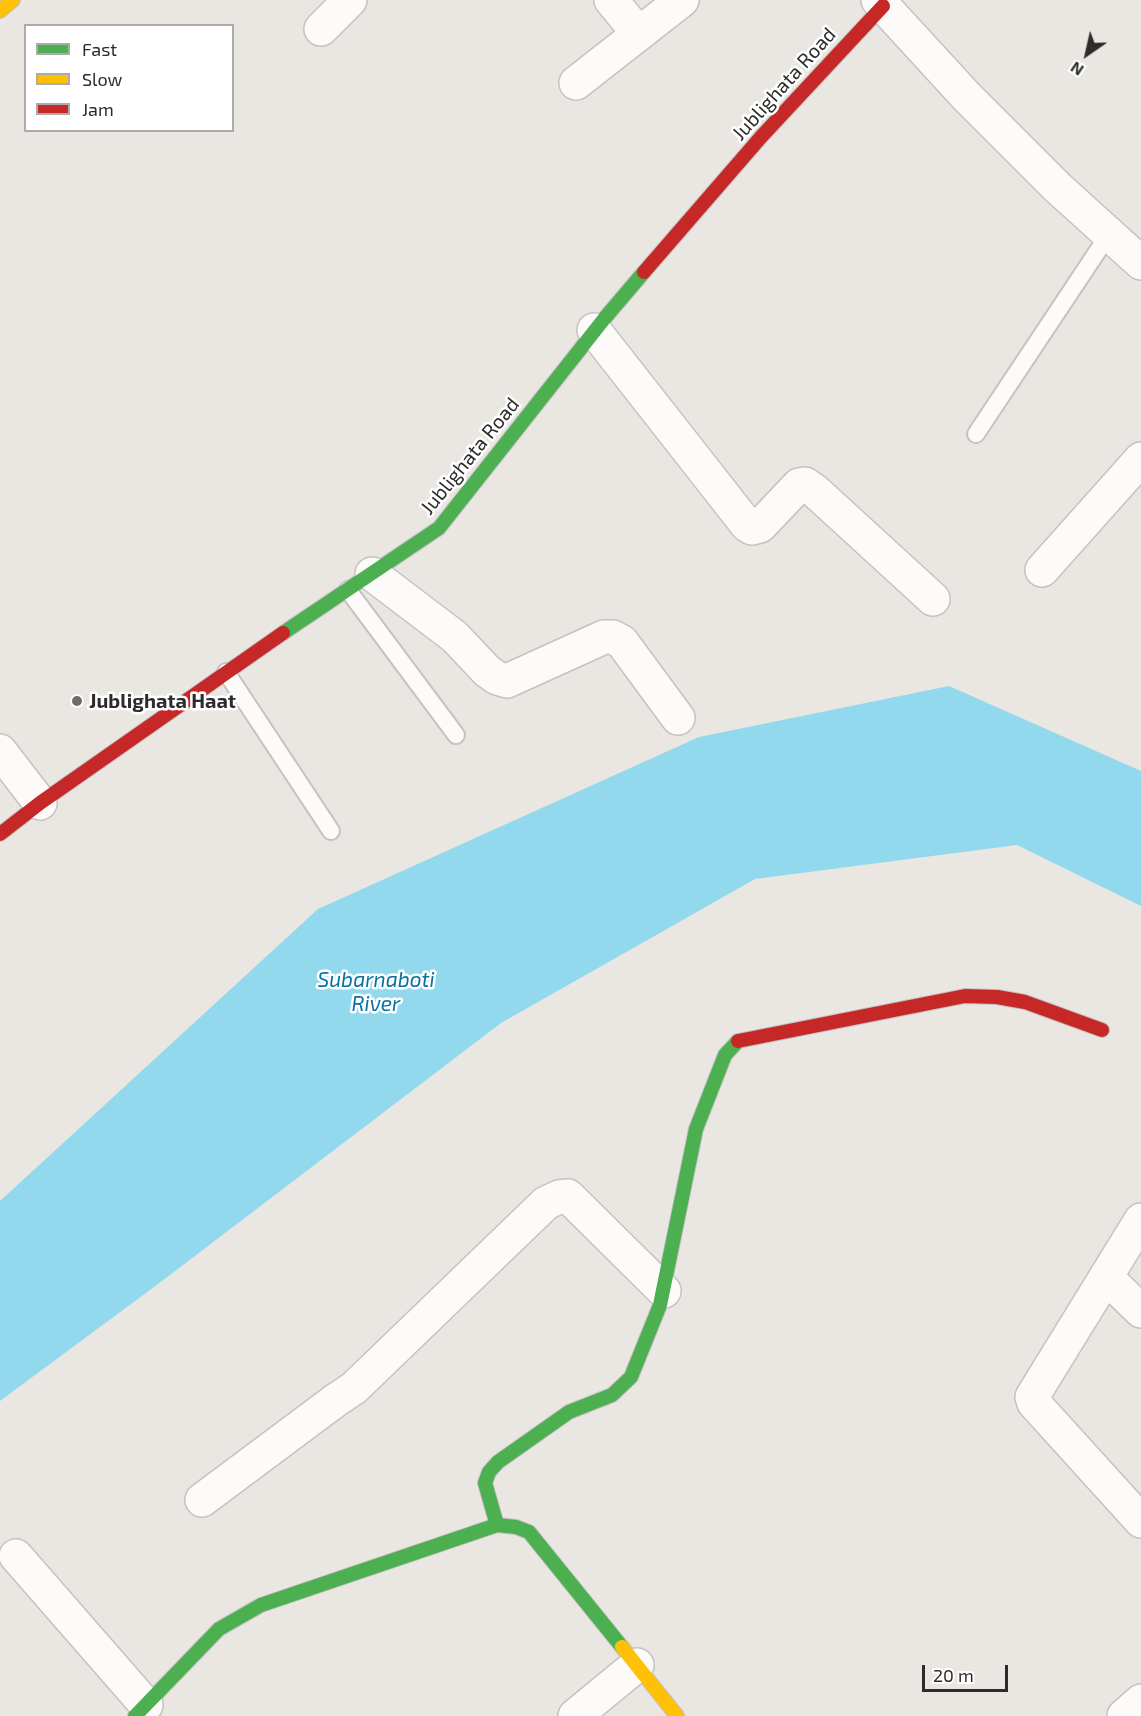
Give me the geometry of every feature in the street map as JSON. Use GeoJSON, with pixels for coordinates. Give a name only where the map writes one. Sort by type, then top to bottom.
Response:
{"type":"FeatureCollection","features":[{"type":"Feature","properties":{"kind":"street"},"geometry":{"type":"LineString","coordinates":[[0,11],[13,0]]}},
{"type":"Feature","properties":{"kind":"street"},"geometry":{"type":"LineString","coordinates":[[321,29],[350,0]]}},
{"type":"Feature","properties":{"kind":"street"},"geometry":{"type":"LineString","coordinates":[[611,0],[639,34]]}},
{"type":"Feature","properties":{"kind":"street"},"geometry":{"type":"LineString","coordinates":[[576,83],[682,0]]}},
{"type":"Feature","properties":{"kind":"street"},"geometry":{"type":"LineString","coordinates":[[880,3],[984,114],[1057,187],[1141,263]]}},
{"type":"Feature","properties":{"kind":"street","name":"Jublighata Road"},"geometry":{"type":"LineString","coordinates":[[0,834],[40,803],[226,672],[439,528],[594,330],[880,3]]}},
{"type":"Feature","properties":{"kind":"street"},"geometry":{"type":"LineString","coordinates":[[594,330],[747,525],[752,528],[760,526],[799,485],[805,484],[933,600]]}},
{"type":"Feature","properties":{"kind":"street"},"geometry":{"type":"LineString","coordinates":[[1042,570],[1141,459]]}},
{"type":"Feature","properties":{"kind":"street"},"geometry":{"type":"LineString","coordinates":[[360,582],[455,637],[487,672],[507,681],[604,637],[613,637],[622,642],[678,718]]}},
{"type":"Feature","properties":{"kind":"street"},"geometry":{"type":"LineString","coordinates":[[0,751],[40,803]]}},
{"type":"Feature","properties":{"kind":"street"},"geometry":{"type":"LineString","coordinates":[[497,1525],[485,1483],[489,1472],[498,1462],[560,1417],[612,1395],[631,1377],[657,1315],[664,1291],[696,1129],[725,1055],[739,1040],[965,996],[997,997],[1024,1002],[1102,1030]]}},
{"type":"Feature","properties":{"kind":"street"},"geometry":{"type":"LineString","coordinates":[[202,1500],[354,1388],[546,1203],[552,1200],[568,1196],[664,1291]]}},
{"type":"Feature","properties":{"kind":"street"},"geometry":{"type":"LineString","coordinates":[[1141,1220],[1032,1397],[1034,1403],[1141,1521]]}},
{"type":"Feature","properties":{"kind":"street"},"geometry":{"type":"LineString","coordinates":[[1106,1277],[1141,1311]]}},
{"type":"Feature","properties":{"kind":"street"},"geometry":{"type":"LineString","coordinates":[[16,1556],[140,1711],[219,1629],[261,1605],[497,1525],[516,1527],[530,1532],[677,1716]]}},
{"type":"Feature","properties":{"kind":"street"},"geometry":{"type":"LineString","coordinates":[[575,1716],[638,1665]]}},
{"type":"Feature","properties":{"kind":"street"},"geometry":{"type":"LineString","coordinates":[[1124,1716],[1141,1701]]}},
{"type":"Feature","properties":{"kind":"lane"},"geometry":{"type":"LineString","coordinates":[[976,434],[1108,234]]}},
{"type":"Feature","properties":{"kind":"lane"},"geometry":{"type":"LineString","coordinates":[[360,582],[456,735]]}},
{"type":"Feature","properties":{"kind":"lane"},"geometry":{"type":"LineString","coordinates":[[226,672],[331,831]]}},
{"type":"Feature","properties":{"kind":"water","name":"Subarnaboti River"},"geometry":{"type":"Polygon","coordinates":[[[949,686],[1141,771],[1141,906],[1017,845],[755,879],[501,1023],[0,1401],[0,1201],[318,909],[699,737],[949,686]]]}},
{"type":"Feature","properties":{"kind":"traffic: fast"},"geometry":{"type":"LineString","coordinates":[[283,633],[439,528],[604,319],[644,272]]}},
{"type":"Feature","properties":{"kind":"traffic: fast"},"geometry":{"type":"LineString","coordinates":[[497,1525],[485,1483],[489,1472],[498,1462],[569,1412],[612,1395],[631,1377],[660,1305],[696,1129],[725,1055],[738,1041]]}},
{"type":"Feature","properties":{"kind":"traffic: fast"},"geometry":{"type":"LineString","coordinates":[[135,1716],[219,1629],[261,1605],[497,1525],[516,1527],[529,1532],[622,1647]]}},
{"type":"Feature","properties":{"kind":"traffic: slow"},"geometry":{"type":"LineString","coordinates":[[0,11],[13,0]]}},
{"type":"Feature","properties":{"kind":"traffic: slow"},"geometry":{"type":"LineString","coordinates":[[622,1647],[677,1716]]}},
{"type":"Feature","properties":{"kind":"traffic: jam"},"geometry":{"type":"LineString","coordinates":[[644,272],[761,137],[883,6]]}},
{"type":"Feature","properties":{"kind":"traffic: jam"},"geometry":{"type":"LineString","coordinates":[[0,834],[40,803],[283,633]]}},
{"type":"Feature","properties":{"kind":"traffic: jam"},"geometry":{"type":"LineString","coordinates":[[738,1041],[965,996],[997,997],[1025,1002],[1102,1030]]}},
{"type":"Feature","properties":{"kind":"place","name":"Jublighata Haat"},"geometry":{"type":"Point","coordinates":[77,701]}}]}
